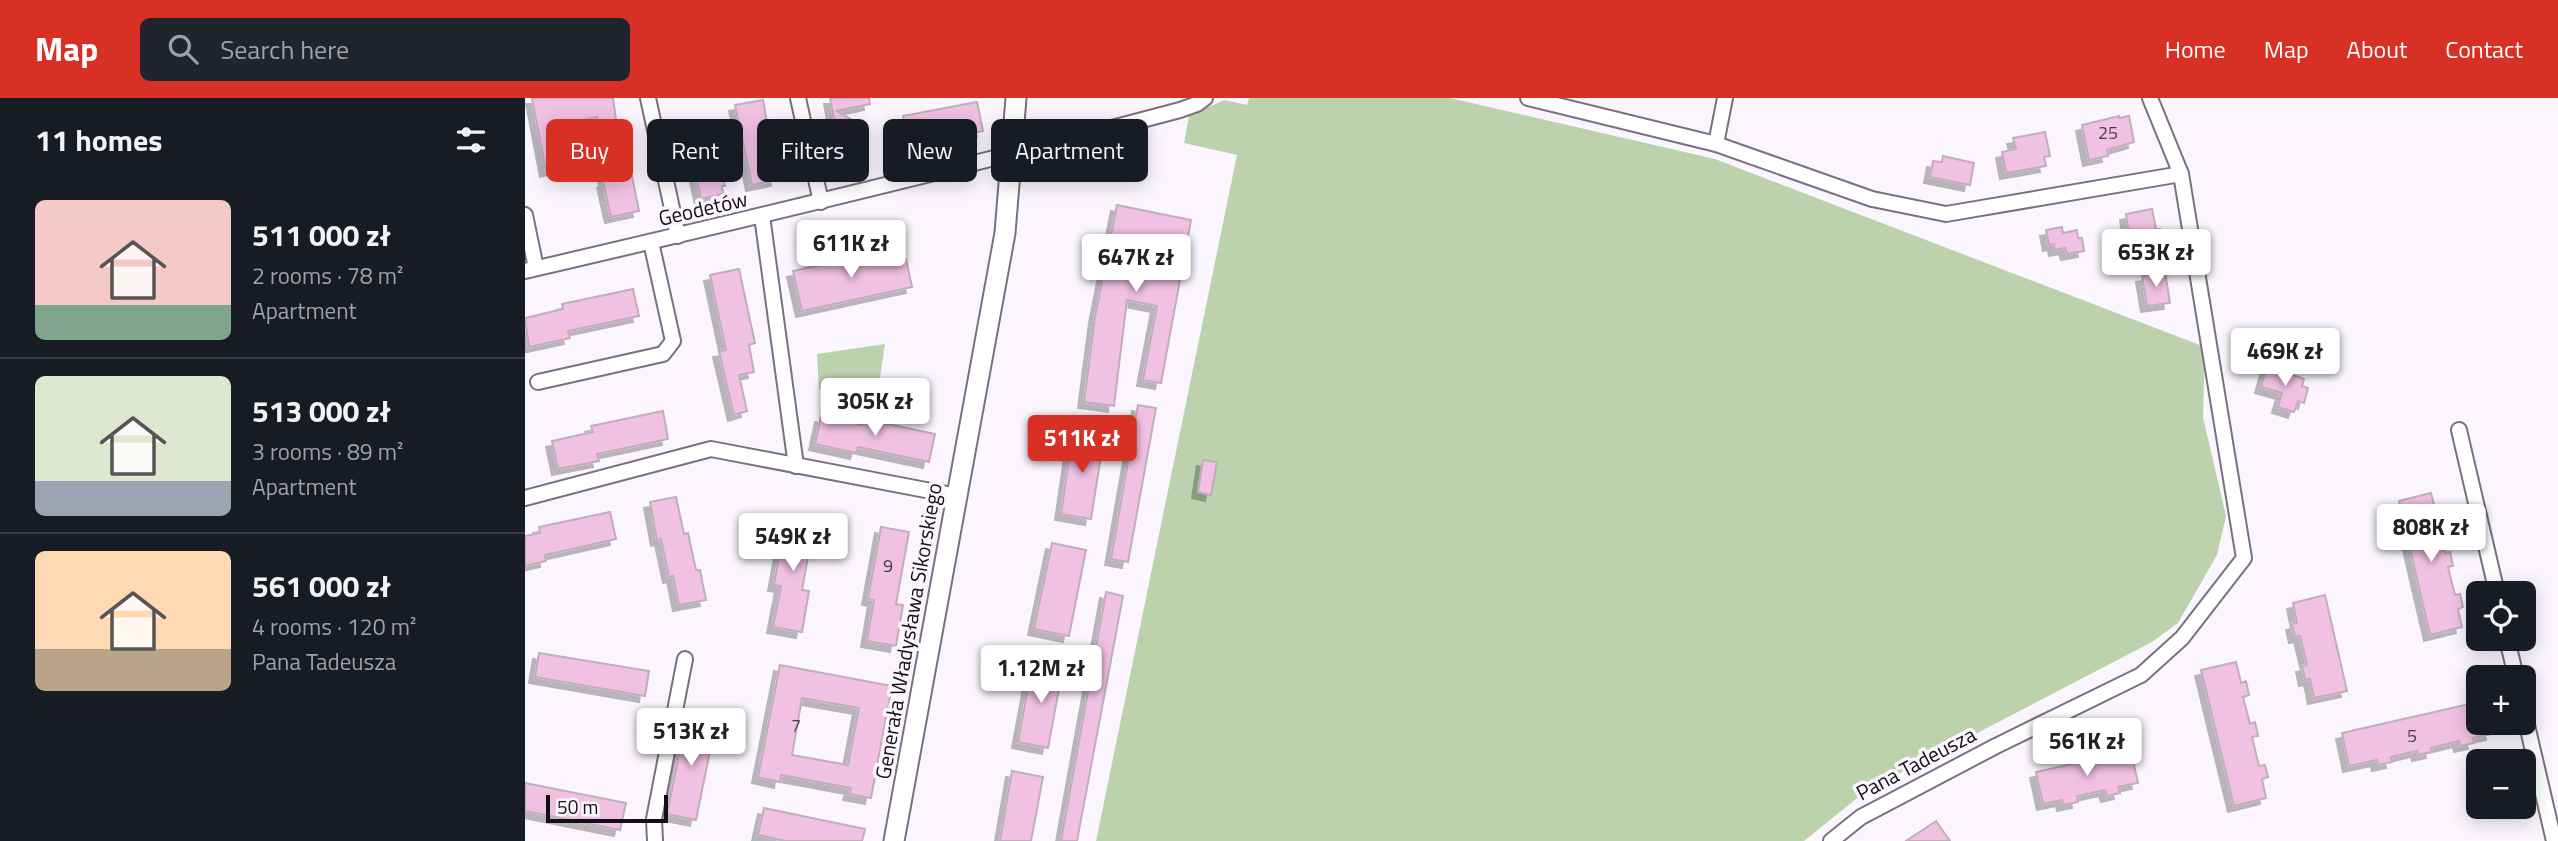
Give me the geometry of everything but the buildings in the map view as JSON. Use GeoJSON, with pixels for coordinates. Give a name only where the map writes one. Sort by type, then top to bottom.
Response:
{"type":"FeatureCollection","features":[{"type":"Feature","properties":{"kind":"street"},"geometry":{"type":"LineString","coordinates":[[648,98],[678,236]]}},
{"type":"Feature","properties":{"kind":"street"},"geometry":{"type":"LineString","coordinates":[[798,98],[821,202]]}},
{"type":"Feature","properties":{"kind":"street","name":"Generała Władysława Sikorskiego"},"geometry":{"type":"LineString","coordinates":[[1015,119],[1016,98]]}},
{"type":"Feature","properties":{"kind":"street","name":"Geodetów"},"geometry":{"type":"LineString","coordinates":[[1147,119],[1197,104],[1205,98]]}},
{"type":"Feature","properties":{"kind":"street"},"geometry":{"type":"LineString","coordinates":[[1528,98],[1716,144],[1872,199],[1946,214],[2181,174]]}},
{"type":"Feature","properties":{"kind":"street"},"geometry":{"type":"LineString","coordinates":[[1716,144],[1725,98]]}},
{"type":"Feature","properties":{"kind":"street","name":"Pana Tadeusza"},"geometry":{"type":"LineString","coordinates":[[1831,841],[1861,817],[1996,746],[2141,675],[2182,638],[2244,558],[2181,174],[2150,98]]}},
{"type":"Feature","properties":{"kind":"street","name":"Geodetów"},"geometry":{"type":"LineString","coordinates":[[531,269],[991,160]]}},
{"type":"Feature","properties":{"kind":"street","name":"Generała Władysława Sikorskiego"},"geometry":{"type":"LineString","coordinates":[[894,841],[1005,233],[1010,182]]}},
{"type":"Feature","properties":{"kind":"street"},"geometry":{"type":"LineString","coordinates":[[525,215],[531,269]]}},
{"type":"Feature","properties":{"kind":"street"},"geometry":{"type":"LineString","coordinates":[[762,216],[796,466]]}},
{"type":"Feature","properties":{"kind":"street"},"geometry":{"type":"LineString","coordinates":[[538,382],[663,354],[673,341],[651,242]]}},
{"type":"Feature","properties":{"kind":"street"},"geometry":{"type":"LineString","coordinates":[[2459,430],[2494,581]]}},
{"type":"Feature","properties":{"kind":"street"},"geometry":{"type":"LineString","coordinates":[[525,498],[711,449],[957,496]]}},
{"type":"Feature","properties":{"kind":"street"},"geometry":{"type":"LineString","coordinates":[[655,841],[654,819],[685,659]]}},
{"type":"Feature","properties":{"kind":"street"},"geometry":{"type":"LineString","coordinates":[[2529,735],[2554,841]]}},
{"type":"Feature","properties":{"kind":"green space"},"geometry":{"type":"Polygon","coordinates":[[[1249,98],[1450,98],[1715,159],[2205,347],[2203,417],[2226,516],[2217,555],[2178,623],[2152,642],[1866,791],[1804,841],[1096,841],[1237,155],[1184,143],[1189,116],[1224,100],[1247,105],[1249,98]]]}},
{"type":"Feature","properties":{"kind":"green space"},"geometry":{"type":"Polygon","coordinates":[[[885,344],[877,397],[819,389],[817,354],[885,344]]]}}]}
